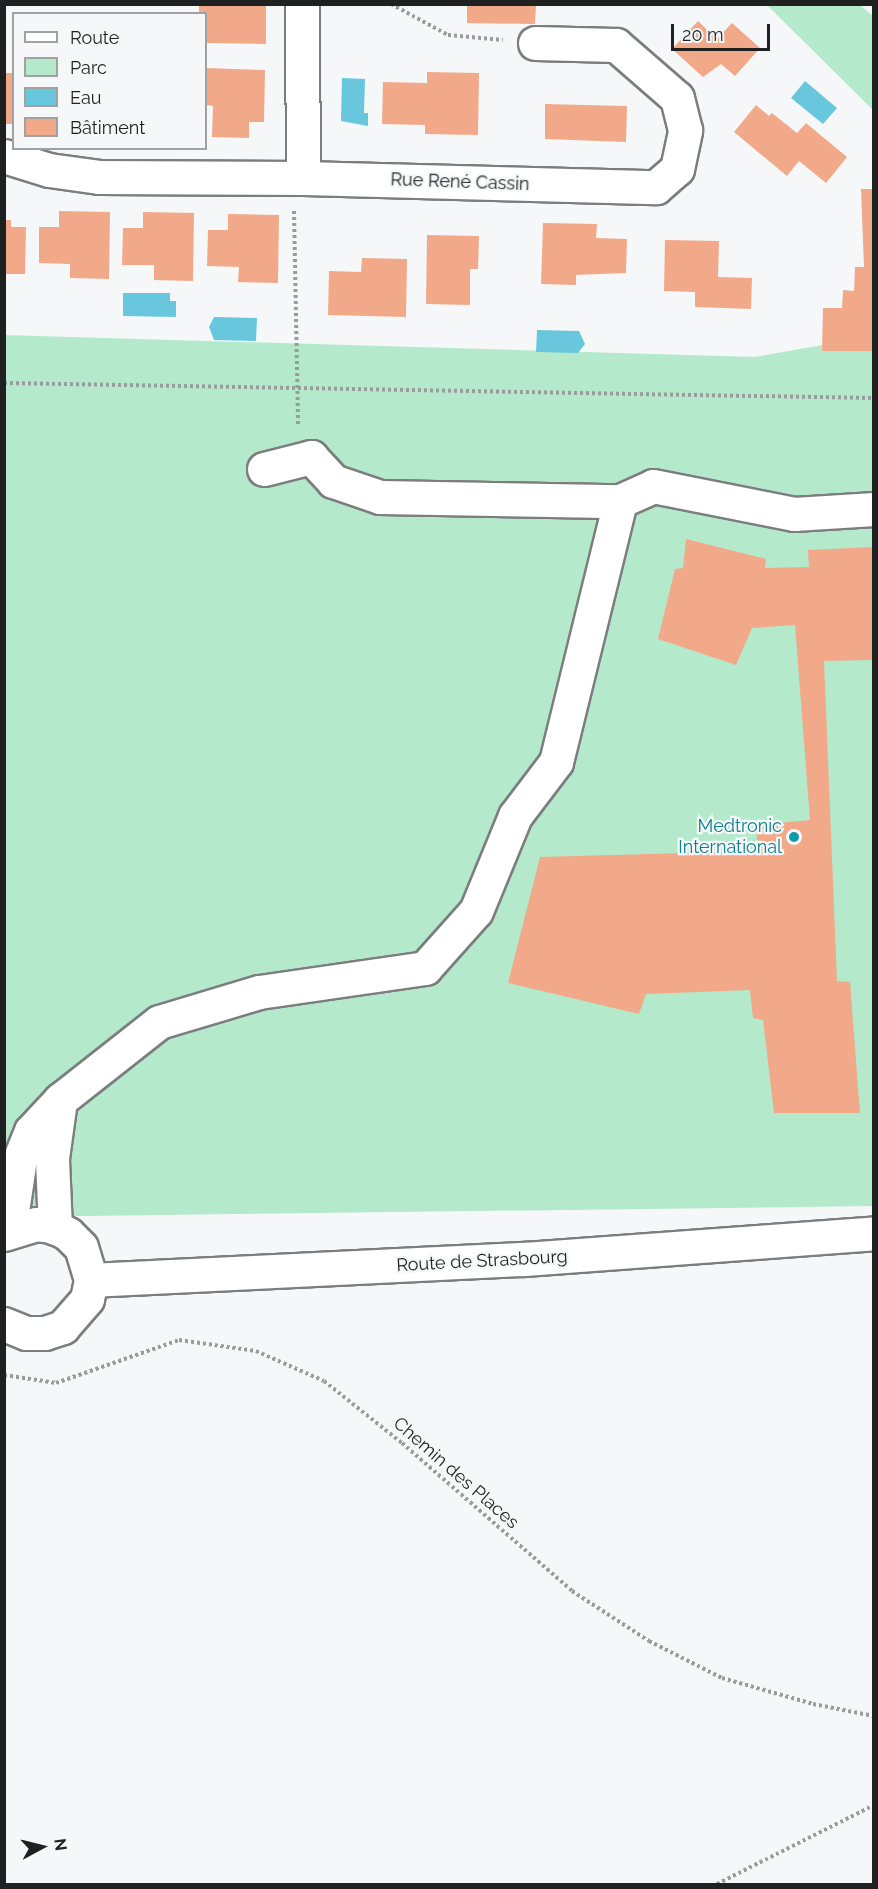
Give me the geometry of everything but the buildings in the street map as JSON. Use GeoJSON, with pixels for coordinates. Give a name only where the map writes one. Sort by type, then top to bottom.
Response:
{"type":"FeatureCollection","features":[{"type":"Feature","properties":{"kind":"street"},"geometry":{"type":"LineString","coordinates":[[302,4],[303,178]]}},
{"type":"Feature","properties":{"kind":"street","name":"Rue René Cassin"},"geometry":{"type":"LineString","coordinates":[[4,156],[49,171],[99,177],[303,178],[656,188],[677,169],[685,130],[677,98],[616,45],[535,43]]}},
{"type":"Feature","properties":{"kind":"street"},"geometry":{"type":"LineString","coordinates":[[264,469],[311,457],[333,481],[380,497],[620,501],[653,486],[794,514],[873,508]]}},
{"type":"Feature","properties":{"kind":"street"},"geometry":{"type":"LineString","coordinates":[[4,1324],[26,1333],[45,1333],[63,1327],[87,1299],[91,1280],[81,1247],[56,1228],[36,1224],[7,1232],[20,1158],[32,1131],[60,1100],[159,1022],[182,1013],[259,992],[425,968],[476,910],[515,816],[556,762],[620,501]]}},
{"type":"Feature","properties":{"kind":"street"},"geometry":{"type":"LineString","coordinates":[[56,1228],[52,1158],[60,1100]]}},
{"type":"Feature","properties":{"kind":"street","name":"Route de Strasbourg"},"geometry":{"type":"LineString","coordinates":[[91,1280],[524,1259],[873,1233]]}},
{"type":"Feature","properties":{"kind":"path"},"geometry":{"type":"LineString","coordinates":[[391,4],[448,35],[535,43]]}},
{"type":"Feature","properties":{"kind":"path"},"geometry":{"type":"LineString","coordinates":[[303,178],[294,201],[297,422],[311,457]]}},
{"type":"Feature","properties":{"kind":"path"},"geometry":{"type":"LineString","coordinates":[[4,383],[296,385],[873,398]]}},
{"type":"Feature","properties":{"kind":"path","name":"Chemin des Places"},"geometry":{"type":"LineString","coordinates":[[4,1375],[56,1383],[179,1340],[256,1351],[324,1381],[402,1443],[573,1591],[649,1641],[722,1678],[813,1704],[873,1716]]}},
{"type":"Feature","properties":{"kind":"path"},"geometry":{"type":"LineString","coordinates":[[717,1884],[873,1805]]}},
{"type":"Feature","properties":{"kind":"green space"},"geometry":{"type":"Polygon","coordinates":[[[767,5],[860,5],[873,16],[873,110],[767,5]]]}},
{"type":"Feature","properties":{"kind":"green space"},"geometry":{"type":"Polygon","coordinates":[[[4,335],[755,357],[873,336],[873,1206],[5,1217],[4,335]]]}},
{"type":"Feature","properties":{"kind":"water"},"geometry":{"type":"Polygon","coordinates":[[[342,78],[365,79],[364,113],[368,113],[368,126],[341,121],[342,78]]]}},
{"type":"Feature","properties":{"kind":"water"},"geometry":{"type":"Polygon","coordinates":[[[805,81],[837,108],[823,124],[791,98],[805,81]]]}},
{"type":"Feature","properties":{"kind":"water"},"geometry":{"type":"Polygon","coordinates":[[[123,293],[170,293],[170,301],[176,301],[176,317],[123,316],[123,293]]]}},
{"type":"Feature","properties":{"kind":"water"},"geometry":{"type":"Polygon","coordinates":[[[214,317],[257,318],[256,341],[214,340],[209,327],[214,317]]]}},
{"type":"Feature","properties":{"kind":"water"},"geometry":{"type":"Polygon","coordinates":[[[537,330],[579,331],[585,344],[578,353],[536,352],[537,330]]]}},
{"type":"Feature","properties":{"kind":"place","name":"Medtronic International"},"geometry":{"type":"Point","coordinates":[794,837]}}]}
